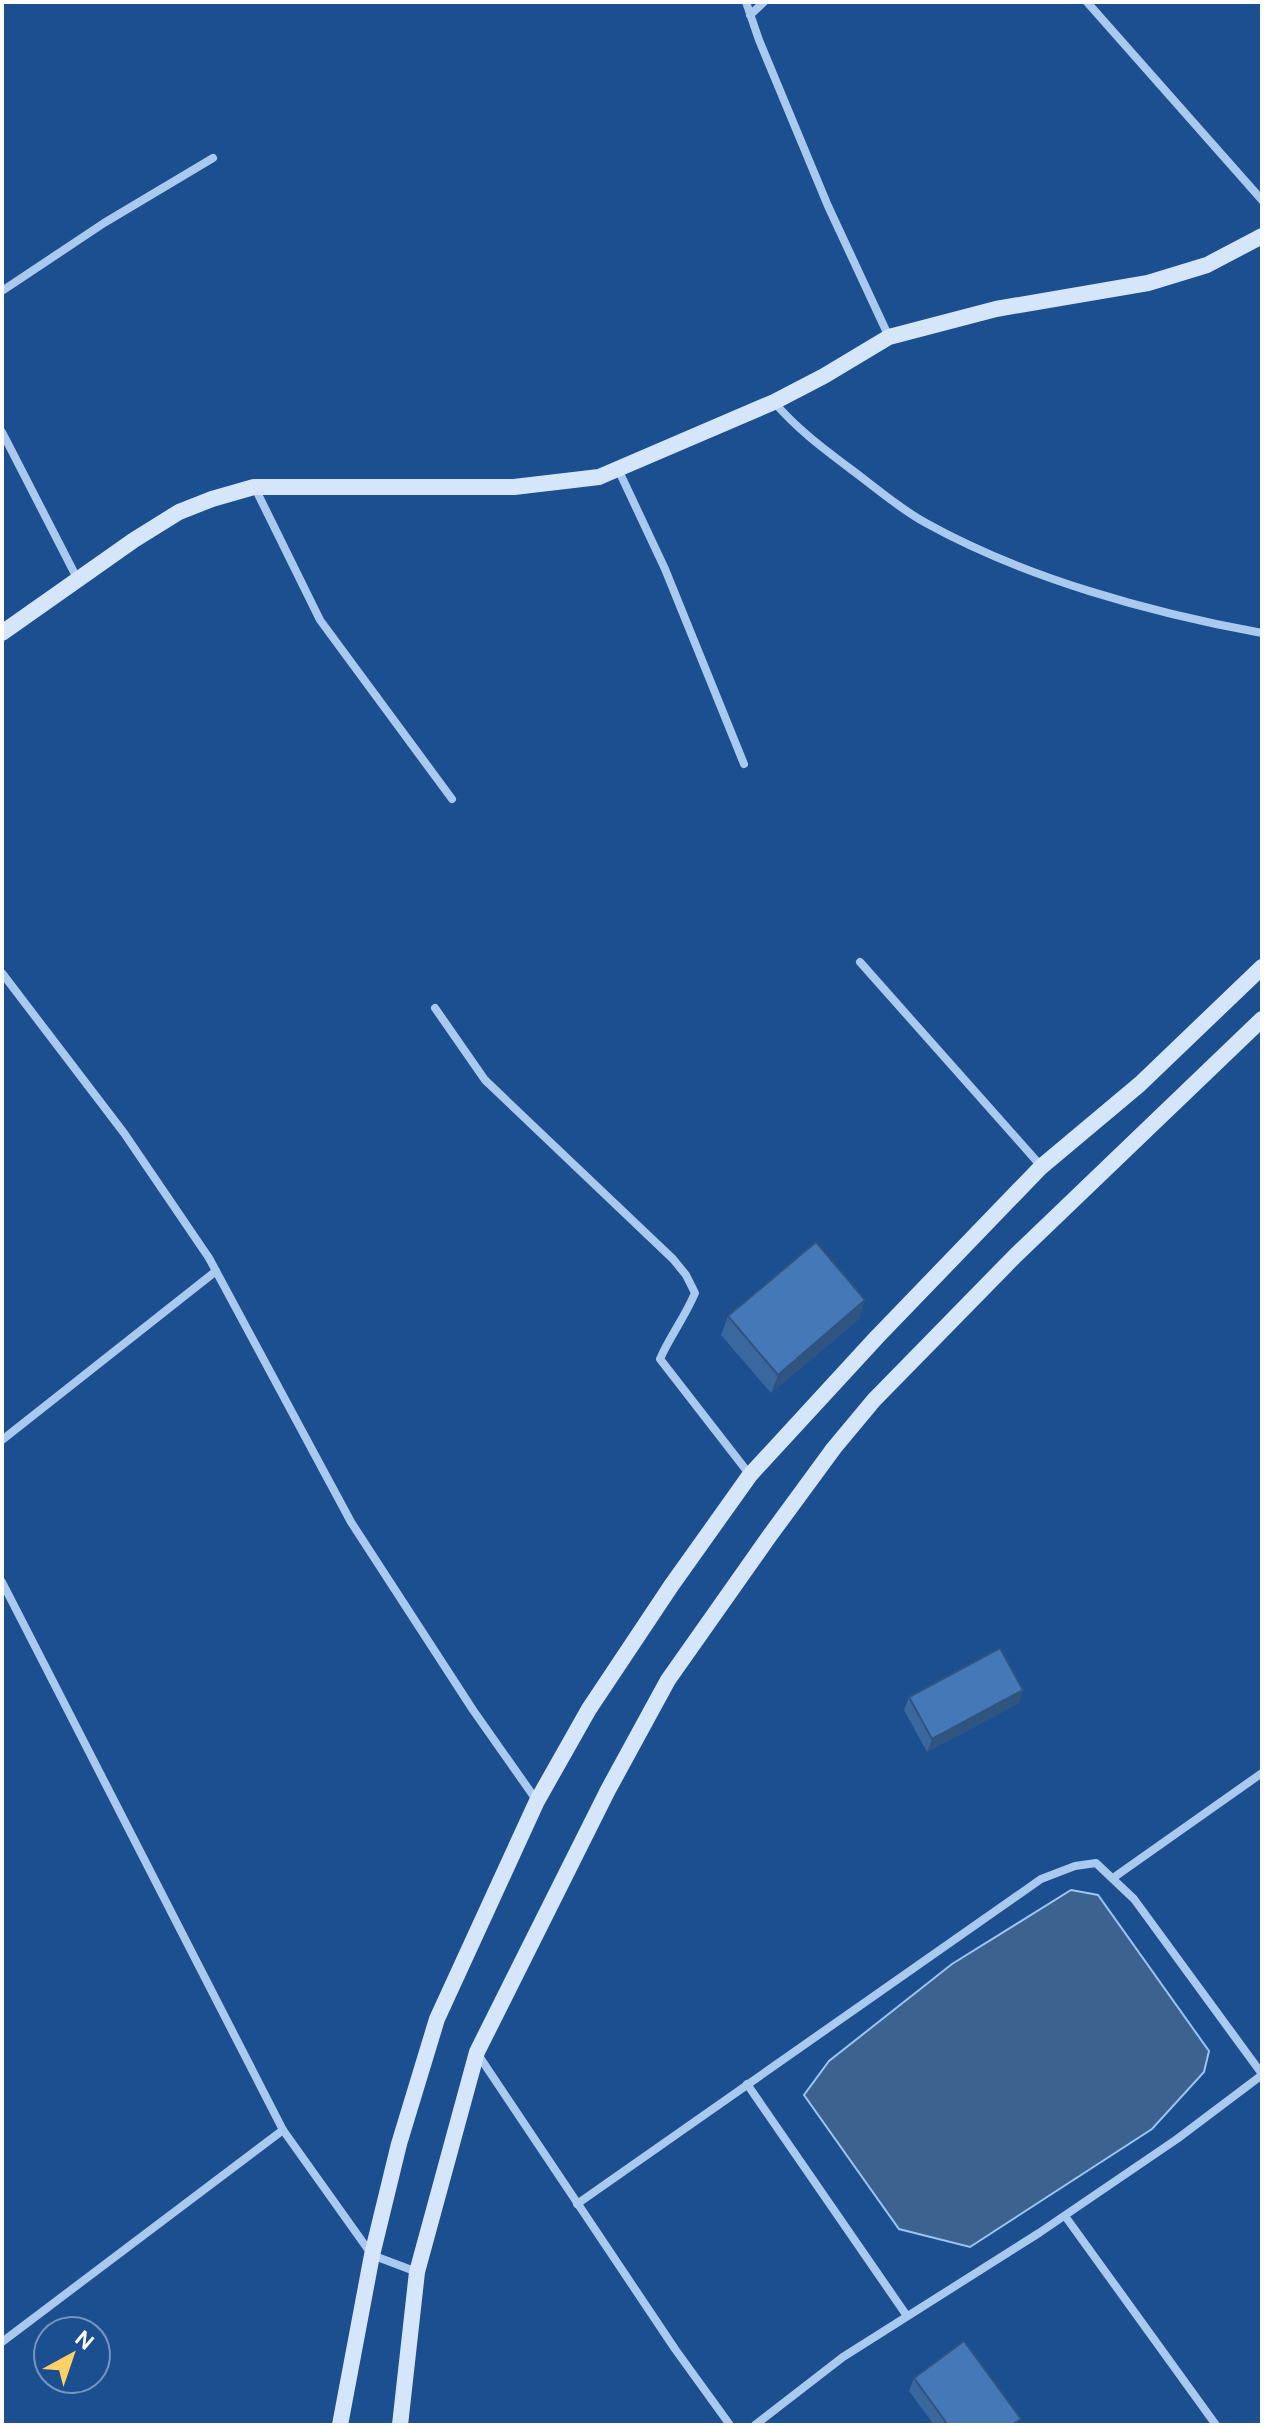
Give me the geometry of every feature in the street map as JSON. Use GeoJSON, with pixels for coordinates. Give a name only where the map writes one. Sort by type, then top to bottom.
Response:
{"type":"FeatureCollection","features":[{"type":"Feature","properties":{"kind":"street"},"geometry":{"type":"LineString","coordinates":[[746,2],[828,206],[889,337]]}},
{"type":"Feature","properties":{"kind":"street"},"geometry":{"type":"LineString","coordinates":[[750,15],[764,2]]}},
{"type":"Feature","properties":{"kind":"street"},"geometry":{"type":"LineString","coordinates":[[1087,2],[1262,200]]}},
{"type":"Feature","properties":{"kind":"street"},"geometry":{"type":"LineString","coordinates":[[2,291],[104,223],[213,158]]}},
{"type":"Feature","properties":{"kind":"street"},"geometry":{"type":"LineString","coordinates":[[2,633],[179,512],[254,487],[514,487],[599,477],[774,402],[889,337],[996,309],[1148,283],[1207,265],[1262,236]]}},
{"type":"Feature","properties":{"kind":"street"},"geometry":{"type":"LineString","coordinates":[[774,402],[792,423],[814,441],[924,522],[998,559],[1085,588],[1209,623],[1262,633]]}},
{"type":"Feature","properties":{"kind":"street"},"geometry":{"type":"LineString","coordinates":[[2,432],[78,580]]}},
{"type":"Feature","properties":{"kind":"street"},"geometry":{"type":"LineString","coordinates":[[618,469],[665,569],[744,764]]}},
{"type":"Feature","properties":{"kind":"street"},"geometry":{"type":"LineString","coordinates":[[254,487],[320,620],[452,799]]}},
{"type":"Feature","properties":{"kind":"street"},"geometry":{"type":"LineString","coordinates":[[860,962],[1041,1167]]}},
{"type":"Feature","properties":{"kind":"street"},"geometry":{"type":"LineString","coordinates":[[340,2425],[372,2255],[399,2144],[437,2019],[537,1801],[589,1709],[750,1475],[877,1337],[1041,1167],[1140,1084],[1262,967]]}},
{"type":"Feature","properties":{"kind":"street"},"geometry":{"type":"LineString","coordinates":[[2,973],[124,1133],[216,1271],[351,1522],[473,1710],[537,1801]]}},
{"type":"Feature","properties":{"kind":"street"},"geometry":{"type":"LineString","coordinates":[[435,1008],[485,1080],[673,1259],[686,1275],[695,1293],[660,1359],[750,1475]]}},
{"type":"Feature","properties":{"kind":"street"},"geometry":{"type":"LineString","coordinates":[[400,2425],[417,2272],[477,2052],[608,1790],[668,1680],[834,1448],[874,1400],[1015,1256],[1262,1019]]}},
{"type":"Feature","properties":{"kind":"street"},"geometry":{"type":"LineString","coordinates":[[2,1440],[216,1271]]}},
{"type":"Feature","properties":{"kind":"street"},"geometry":{"type":"LineString","coordinates":[[2,1582],[283,2130],[372,2255],[417,2272]]}},
{"type":"Feature","properties":{"kind":"street"},"geometry":{"type":"LineString","coordinates":[[1113,1878],[1262,1773]]}},
{"type":"Feature","properties":{"kind":"street"},"geometry":{"type":"LineString","coordinates":[[577,2204],[1041,1879],[1075,1866],[1096,1863],[1134,1899],[1262,2074],[1177,2139],[1065,2216],[843,2357],[755,2425]]}},
{"type":"Feature","properties":{"kind":"street"},"geometry":{"type":"LineString","coordinates":[[477,2052],[577,2204],[730,2425]]}},
{"type":"Feature","properties":{"kind":"street"},"geometry":{"type":"LineString","coordinates":[[747,2084],[907,2316]]}},
{"type":"Feature","properties":{"kind":"street"},"geometry":{"type":"LineString","coordinates":[[2,2342],[283,2130]]}},
{"type":"Feature","properties":{"kind":"street"},"geometry":{"type":"LineString","coordinates":[[1065,2216],[1216,2425]]}},
{"type":"Feature","properties":{"kind":"water"},"geometry":{"type":"Polygon","coordinates":[[[1071,1890],[1098,1895],[1209,2051],[1204,2072],[1152,2129],[970,2247],[899,2229],[804,2095],[829,2061],[952,1964],[1071,1890]]]}},
{"type":"Feature","properties":{"kind":"building"},"geometry":{"type":"Polygon","coordinates":[[[816,1242],[865,1300],[778,1375],[728,1316],[816,1242]]]}},
{"type":"Feature","properties":{"kind":"building"},"geometry":{"type":"Polygon","coordinates":[[[1000,1648],[1023,1690],[932,1739],[909,1697],[1000,1648]]]}},
{"type":"Feature","properties":{"kind":"building"},"geometry":{"type":"Polygon","coordinates":[[[964,2341],[1021,2419],[1012,2425],[948,2425],[914,2378],[964,2341]]]}}]}
